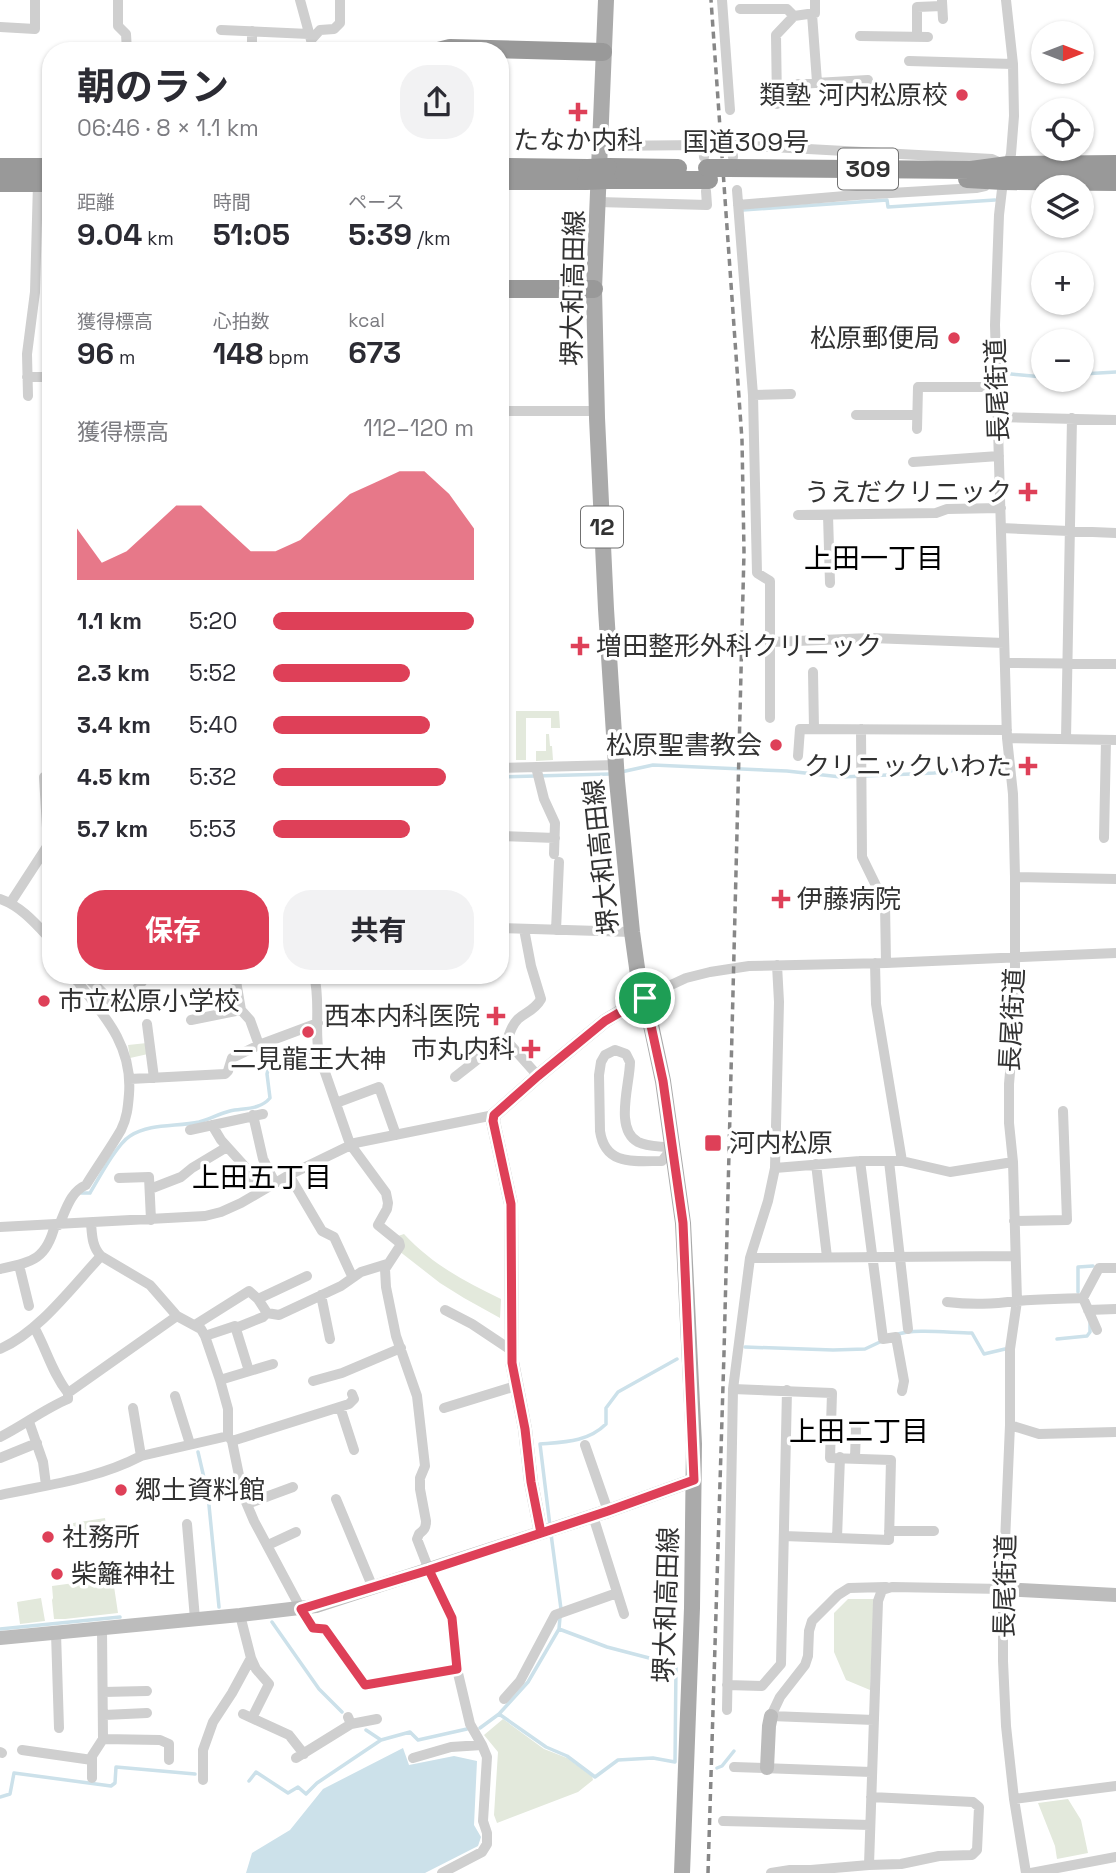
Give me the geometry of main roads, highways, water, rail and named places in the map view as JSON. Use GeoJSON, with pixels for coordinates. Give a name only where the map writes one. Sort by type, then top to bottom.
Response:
{"type":"FeatureCollection","features":[{"type":"Feature","properties":{"kind":"highway"},"geometry":{"type":"LineString","coordinates":[[509,50],[603,52]]}},
{"type":"Feature","properties":{"kind":"highway","name":"国道309号"},"geometry":{"type":"LineString","coordinates":[[1005,173],[1116,164]]}},
{"type":"Feature","properties":{"kind":"highway"},"geometry":{"type":"LineString","coordinates":[[0,167],[42,167]]}},
{"type":"Feature","properties":{"kind":"highway","name":"国道309号"},"geometry":{"type":"LineString","coordinates":[[509,168],[587,174]]}},
{"type":"Feature","properties":{"kind":"highway","name":"国道309号"},"geometry":{"type":"LineString","coordinates":[[509,180],[587,174],[971,170],[1116,182]]}},
{"type":"Feature","properties":{"kind":"highway"},"geometry":{"type":"LineString","coordinates":[[0,183],[42,183]]}},
{"type":"Feature","properties":{"kind":"highway"},"geometry":{"type":"LineString","coordinates":[[509,289],[594,289]]}},
{"type":"Feature","properties":{"kind":"main road","name":"堺大和高田線"},"geometry":{"type":"LineString","coordinates":[[606,0],[594,289],[606,609],[617,772],[632,932],[638,975],[663,1081],[684,1244],[694,1480],[682,1873]]}},
{"type":"Feature","properties":{"kind":"water"},"geometry":{"type":"Polygon","coordinates":[[[403,1748],[409,1765],[454,1756],[477,1761],[474,1825],[481,1837],[478,1846],[425,1873],[246,1873],[252,1853],[290,1830],[323,1789],[403,1748]]]}},
{"type":"Feature","properties":{"kind":"waterway"},"geometry":{"type":"LineString","coordinates":[[743,210],[887,200],[888,207],[995,200]]}},
{"type":"Feature","properties":{"kind":"waterway"},"geometry":{"type":"LineString","coordinates":[[1094,373],[1116,372]]}},
{"type":"Feature","properties":{"kind":"waterway"},"geometry":{"type":"LineString","coordinates":[[1011,374],[1031,376]]}},
{"type":"Feature","properties":{"kind":"waterway"},"geometry":{"type":"LineString","coordinates":[[621,772],[653,765],[787,771],[841,777],[964,769]]}},
{"type":"Feature","properties":{"kind":"waterway"},"geometry":{"type":"LineString","coordinates":[[509,777],[610,774]]}},
{"type":"Feature","properties":{"kind":"waterway"},"geometry":{"type":"LineString","coordinates":[[81,1193],[90,1193],[114,1154],[130,1136],[146,1129],[199,1122],[230,1111],[262,1105],[270,1098],[268,1070],[291,1065],[310,1053]]}},
{"type":"Feature","properties":{"kind":"waterway"},"geometry":{"type":"LineString","coordinates":[[1078,1292],[1078,1267],[1093,1266]]}},
{"type":"Feature","properties":{"kind":"waterway"},"geometry":{"type":"LineString","coordinates":[[1057,1339],[1087,1336],[1090,1323]]}},
{"type":"Feature","properties":{"kind":"waterway"},"geometry":{"type":"LineString","coordinates":[[895,1335],[922,1331],[972,1333],[984,1354],[1005,1349]]}},
{"type":"Feature","properties":{"kind":"waterway"},"geometry":{"type":"LineString","coordinates":[[745,1347],[865,1349],[882,1341]]}},
{"type":"Feature","properties":{"kind":"waterway"},"geometry":{"type":"LineString","coordinates":[[550,1526],[540,1444],[575,1440],[599,1430],[606,1424],[606,1408],[618,1392],[677,1359]]}},
{"type":"Feature","properties":{"kind":"waterway"},"geometry":{"type":"LineString","coordinates":[[198,1452],[208,1495],[219,1607]]}},
{"type":"Feature","properties":{"kind":"waterway"},"geometry":{"type":"LineString","coordinates":[[551,1534],[561,1609]]}},
{"type":"Feature","properties":{"kind":"waterway"},"geometry":{"type":"LineString","coordinates":[[0,1629],[120,1617]]}},
{"type":"Feature","properties":{"kind":"waterway"},"geometry":{"type":"LineString","coordinates":[[499,1714],[528,1682],[559,1629],[560,1617]]}},
{"type":"Feature","properties":{"kind":"waterway"},"geometry":{"type":"LineString","coordinates":[[272,1622],[319,1689],[342,1712]]}},
{"type":"Feature","properties":{"kind":"waterway"},"geometry":{"type":"LineString","coordinates":[[480,1728],[499,1714],[546,1747],[567,1756],[595,1777],[618,1760],[653,1758],[675,1762],[676,1665],[607,1647],[559,1629]]}},
{"type":"Feature","properties":{"kind":"waterway"},"geometry":{"type":"LineString","coordinates":[[366,1730],[381,1740],[410,1732],[418,1740],[467,1729]]}},
{"type":"Feature","properties":{"kind":"waterway"},"geometry":{"type":"LineString","coordinates":[[249,1781],[256,1772],[288,1793],[298,1787],[306,1794],[317,1783],[381,1740]]}},
{"type":"Feature","properties":{"kind":"waterway"},"geometry":{"type":"LineString","coordinates":[[717,1768],[722,1766],[734,1751]]}},
{"type":"Feature","properties":{"kind":"waterway"},"geometry":{"type":"LineString","coordinates":[[0,1797],[10,1794],[14,1773],[111,1786],[115,1783],[116,1767],[195,1774]]}},
{"type":"Feature","properties":{"kind":"tunnel"},"geometry":{"type":"LineString","coordinates":[[859,152],[861,194]]}},
{"type":"Feature","properties":{"kind":"railway"},"geometry":{"type":"LineString","coordinates":[[708,1873],[744,552],[742,440],[711,0]]}},
{"type":"Feature","properties":{"kind":"place","name":"類塾 河内松原校"},"geometry":{"type":"Point","coordinates":[962,95]}},
{"type":"Feature","properties":{"kind":"place","name":"たなか内科"},"geometry":{"type":"Point","coordinates":[578,112]}},
{"type":"Feature","properties":{"kind":"place","name":"松原郵便局"},"geometry":{"type":"Point","coordinates":[954,338]}},
{"type":"Feature","properties":{"kind":"place","name":"うえだクリニック"},"geometry":{"type":"Point","coordinates":[1028,492]}},
{"type":"Feature","properties":{"kind":"place","name":"増田整形外科クリニック"},"geometry":{"type":"Point","coordinates":[580,646]}},
{"type":"Feature","properties":{"kind":"place","name":"松原聖書教会"},"geometry":{"type":"Point","coordinates":[776,745]}},
{"type":"Feature","properties":{"kind":"place","name":"クリニックいわた"},"geometry":{"type":"Point","coordinates":[1028,766]}},
{"type":"Feature","properties":{"kind":"place","name":"伊藤病院"},"geometry":{"type":"Point","coordinates":[781,899]}},
{"type":"Feature","properties":{"kind":"place","name":"市立松原小学校"},"geometry":{"type":"Point","coordinates":[44,1001]}},
{"type":"Feature","properties":{"kind":"place","name":"西本内科医院"},"geometry":{"type":"Point","coordinates":[496,1016]}},
{"type":"Feature","properties":{"kind":"place","name":"二見龍王大神"},"geometry":{"type":"Point","coordinates":[308,1032]}},
{"type":"Feature","properties":{"kind":"place","name":"市丸内科"},"geometry":{"type":"Point","coordinates":[531,1049]}},
{"type":"Feature","properties":{"kind":"place","name":"河内松原"},"geometry":{"type":"Point","coordinates":[713,1143]}},
{"type":"Feature","properties":{"kind":"place","name":"郷土資料館"},"geometry":{"type":"Point","coordinates":[121,1490]}},
{"type":"Feature","properties":{"kind":"place","name":"社務所"},"geometry":{"type":"Point","coordinates":[48,1537]}},
{"type":"Feature","properties":{"kind":"place","name":"柴籬神社"},"geometry":{"type":"Point","coordinates":[57,1574]}},
{"type":"Feature","properties":{"kind":"district","name":"上田一丁目"},"geometry":{"type":"Point","coordinates":[874,558]}},
{"type":"Feature","properties":{"kind":"district","name":"上田五丁目"},"geometry":{"type":"Point","coordinates":[262,1177]}},
{"type":"Feature","properties":{"kind":"district","name":"上田二丁目"},"geometry":{"type":"Point","coordinates":[859,1431]}}]}
